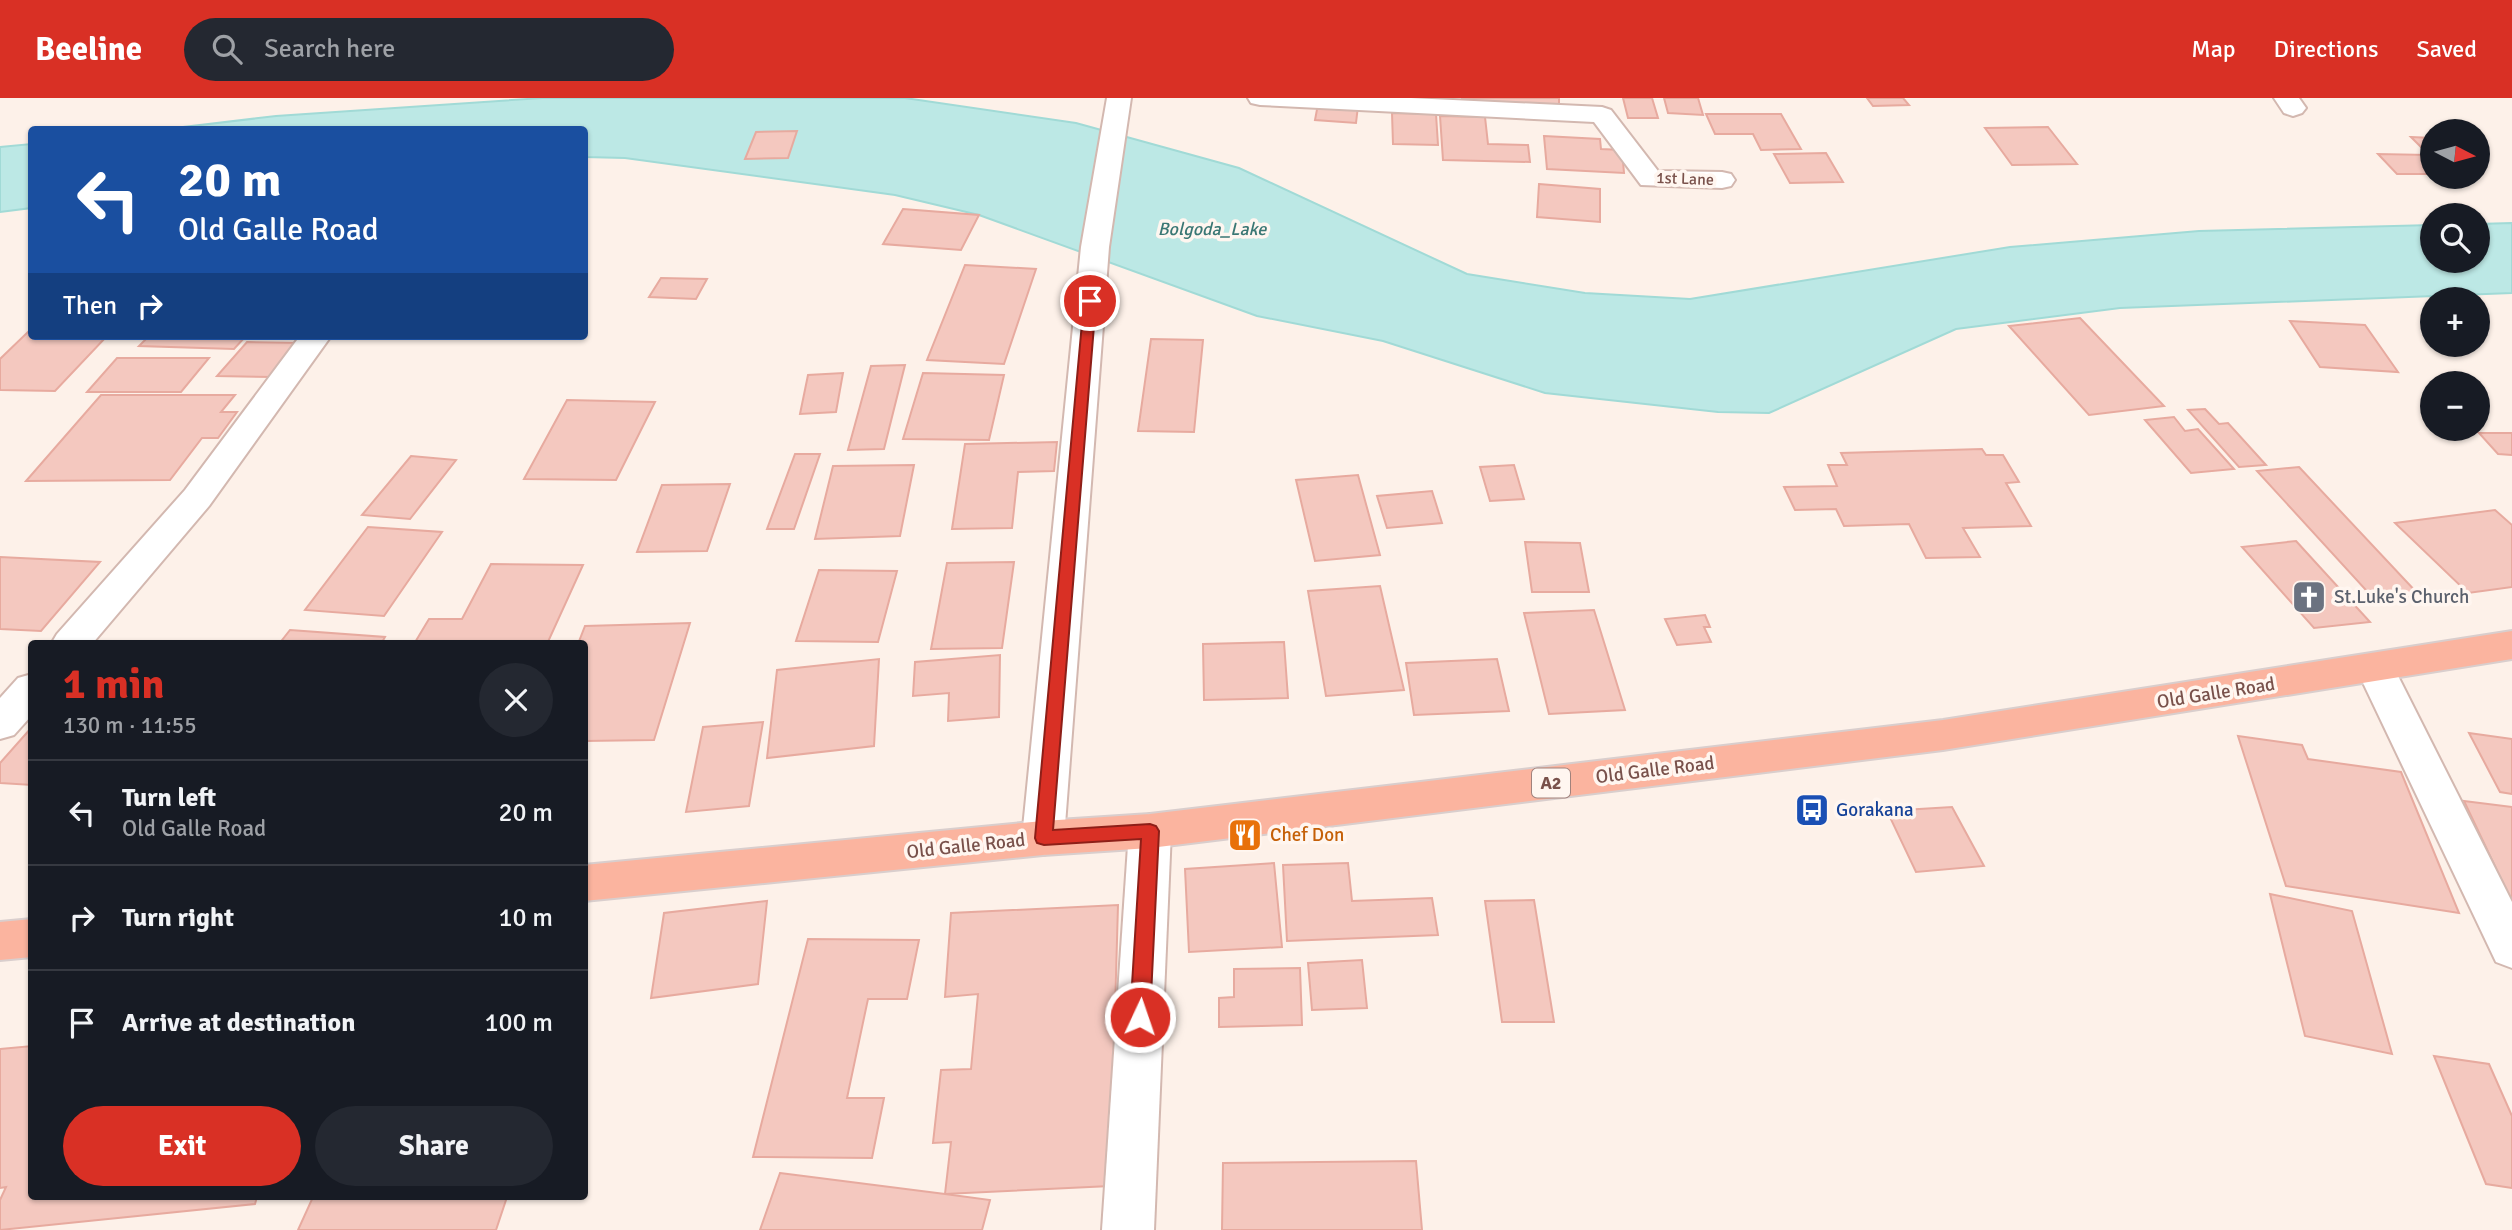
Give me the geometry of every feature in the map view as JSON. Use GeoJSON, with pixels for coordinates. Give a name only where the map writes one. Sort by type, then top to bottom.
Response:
{"type":"FeatureCollection","features":[{"type":"Feature","properties":{"kind":"highway","name":"Old Galle Road"},"geometry":{"type":"LineString","coordinates":[[588,883],[1044,838],[1150,831],[1943,735],[2512,645]]}},
{"type":"Feature","properties":{"kind":"highway"},"geometry":{"type":"LineString","coordinates":[[0,941],[28,938]]}},
{"type":"Feature","properties":{"kind":"street","name":"1st Lane"},"geometry":{"type":"LineString","coordinates":[[1260,98],[1599,106],[1650,179],[1722,180]]}},
{"type":"Feature","properties":{"kind":"street"},"geometry":{"type":"LineString","coordinates":[[1044,838],[1095,247],[1119,99]]}},
{"type":"Feature","properties":{"kind":"street"},"geometry":{"type":"LineString","coordinates":[[74,640],[197,499],[313,340]]}},
{"type":"Feature","properties":{"kind":"street"},"geometry":{"type":"LineString","coordinates":[[2375,668],[2512,948]]}},
{"type":"Feature","properties":{"kind":"street"},"geometry":{"type":"LineString","coordinates":[[0,724],[28,692]]}},
{"type":"Feature","properties":{"kind":"street"},"geometry":{"type":"LineString","coordinates":[[1128,1230],[1150,831]]}},
{"type":"Feature","properties":{"kind":"water","name":"Bolgoda_Lake"},"geometry":{"type":"Polygon","coordinates":[[[542,98],[905,98],[1076,123],[1239,168],[1467,274],[1585,293],[1690,299],[2010,247],[2199,231],[2420,225],[2420,273],[2490,273],[2490,224],[2512,223],[2512,293],[2490,294],[2490,287],[2420,287],[2420,297],[2120,308],[1956,329],[1769,413],[1718,412],[1545,393],[1383,341],[1257,316],[979,215],[895,195],[625,158],[588,157],[588,126],[192,126],[276,116],[542,98]]]}},
{"type":"Feature","properties":{"kind":"water"},"geometry":{"type":"Polygon","coordinates":[[[28,144],[28,208],[0,212],[0,147],[28,144]]]}},
{"type":"Feature","properties":{"kind":"building"},"geometry":{"type":"Polygon","coordinates":[[[1559,98],[1559,106],[1462,100],[1559,98]]]}},
{"type":"Feature","properties":{"kind":"building"},"geometry":{"type":"Polygon","coordinates":[[[1623,98],[1652,98],[1658,118],[1628,118],[1623,98]]]}},
{"type":"Feature","properties":{"kind":"building"},"geometry":{"type":"Polygon","coordinates":[[[1664,98],[1698,98],[1703,115],[1668,113],[1664,98]]]}},
{"type":"Feature","properties":{"kind":"building"},"geometry":{"type":"Polygon","coordinates":[[[1867,98],[1903,98],[1909,105],[1873,106],[1867,98]]]}},
{"type":"Feature","properties":{"kind":"building"},"geometry":{"type":"Polygon","coordinates":[[[1318,104],[1358,106],[1356,123],[1315,120],[1318,104]]]}},
{"type":"Feature","properties":{"kind":"building"},"geometry":{"type":"Polygon","coordinates":[[[1392,113],[1436,114],[1438,145],[1393,144],[1392,113]]]}},
{"type":"Feature","properties":{"kind":"building"},"geometry":{"type":"Polygon","coordinates":[[[1706,114],[1781,114],[1801,149],[1761,150],[1753,134],[1715,134],[1706,114]]]}},
{"type":"Feature","properties":{"kind":"building"},"geometry":{"type":"Polygon","coordinates":[[[1440,116],[1485,117],[1488,144],[1528,145],[1530,162],[1443,160],[1440,116]]]}},
{"type":"Feature","properties":{"kind":"building"},"geometry":{"type":"Polygon","coordinates":[[[2048,127],[2077,164],[2012,165],[1985,128],[2048,127]]]}},
{"type":"Feature","properties":{"kind":"building"},"geometry":{"type":"Polygon","coordinates":[[[797,131],[788,158],[745,159],[756,132],[797,131]]]}},
{"type":"Feature","properties":{"kind":"building"},"geometry":{"type":"Polygon","coordinates":[[[1544,136],[1600,139],[1601,149],[1622,150],[1624,173],[1547,169],[1544,136]]]}},
{"type":"Feature","properties":{"kind":"building"},"geometry":{"type":"Polygon","coordinates":[[[2411,137],[2420,137],[2420,146],[2411,137]]]}},
{"type":"Feature","properties":{"kind":"building"},"geometry":{"type":"Polygon","coordinates":[[[1826,153],[1843,182],[1790,183],[1774,154],[1826,153]]]}},
{"type":"Feature","properties":{"kind":"building"},"geometry":{"type":"Polygon","coordinates":[[[2378,154],[2420,155],[2420,174],[2397,174],[2378,154]]]}},
{"type":"Feature","properties":{"kind":"building"},"geometry":{"type":"Polygon","coordinates":[[[1539,184],[1600,189],[1600,222],[1537,217],[1539,184]]]}},
{"type":"Feature","properties":{"kind":"building"},"geometry":{"type":"Polygon","coordinates":[[[903,209],[979,215],[961,250],[883,244],[903,209]]]}},
{"type":"Feature","properties":{"kind":"building"},"geometry":{"type":"Polygon","coordinates":[[[965,265],[1036,269],[1004,364],[927,360],[965,265]]]}},
{"type":"Feature","properties":{"kind":"building"},"geometry":{"type":"Polygon","coordinates":[[[661,278],[707,279],[696,299],[649,297],[661,278]]]}},
{"type":"Feature","properties":{"kind":"building"},"geometry":{"type":"Polygon","coordinates":[[[2080,318],[2164,406],[2089,415],[2009,326],[2080,318]]]}},
{"type":"Feature","properties":{"kind":"building"},"geometry":{"type":"Polygon","coordinates":[[[2290,321],[2365,325],[2398,372],[2320,367],[2290,321]]]}},
{"type":"Feature","properties":{"kind":"building"},"geometry":{"type":"Polygon","coordinates":[[[28,332],[28,340],[103,340],[55,391],[0,390],[0,359],[28,332]]]}},
{"type":"Feature","properties":{"kind":"building"},"geometry":{"type":"Polygon","coordinates":[[[1151,339],[1203,340],[1194,432],[1138,431],[1151,339]]]}},
{"type":"Feature","properties":{"kind":"building"},"geometry":{"type":"Polygon","coordinates":[[[145,340],[242,340],[234,349],[139,346],[145,340]]]}},
{"type":"Feature","properties":{"kind":"building"},"geometry":{"type":"Polygon","coordinates":[[[247,342],[302,343],[273,377],[217,376],[247,342]]]}},
{"type":"Feature","properties":{"kind":"building"},"geometry":{"type":"Polygon","coordinates":[[[117,358],[209,358],[181,392],[87,392],[117,358]]]}},
{"type":"Feature","properties":{"kind":"building"},"geometry":{"type":"Polygon","coordinates":[[[905,365],[884,449],[848,450],[871,366],[905,365]]]}},
{"type":"Feature","properties":{"kind":"building"},"geometry":{"type":"Polygon","coordinates":[[[843,373],[836,412],[800,414],[808,375],[843,373]]]}},
{"type":"Feature","properties":{"kind":"building"},"geometry":{"type":"Polygon","coordinates":[[[923,373],[1004,375],[989,440],[903,439],[923,373]]]}},
{"type":"Feature","properties":{"kind":"building"},"geometry":{"type":"Polygon","coordinates":[[[101,395],[235,395],[221,412],[237,412],[218,438],[202,438],[170,480],[26,481],[101,395]]]}},
{"type":"Feature","properties":{"kind":"building"},"geometry":{"type":"Polygon","coordinates":[[[567,400],[655,402],[616,480],[524,479],[567,400]]]}},
{"type":"Feature","properties":{"kind":"building"},"geometry":{"type":"Polygon","coordinates":[[[2205,409],[2219,424],[2228,423],[2266,465],[2239,467],[2188,410],[2205,409]]]}},
{"type":"Feature","properties":{"kind":"building"},"geometry":{"type":"Polygon","coordinates":[[[2174,417],[2185,431],[2198,429],[2234,469],[2191,473],[2145,420],[2174,417]]]}},
{"type":"Feature","properties":{"kind":"building"},"geometry":{"type":"Polygon","coordinates":[[[2490,433],[2512,433],[2512,455],[2498,454],[2486,441],[2490,441],[2490,433]]]}},
{"type":"Feature","properties":{"kind":"building"},"geometry":{"type":"Polygon","coordinates":[[[1057,442],[1054,471],[1018,472],[1012,528],[952,529],[965,444],[1057,442]]]}},
{"type":"Feature","properties":{"kind":"building"},"geometry":{"type":"Polygon","coordinates":[[[1982,449],[1986,455],[2003,455],[2019,482],[2006,483],[2031,526],[1963,528],[1980,557],[1926,558],[1909,524],[1844,526],[1836,509],[1795,510],[1784,487],[1837,486],[1828,465],[1847,465],[1841,453],[1982,449]]]}},
{"type":"Feature","properties":{"kind":"building"},"geometry":{"type":"Polygon","coordinates":[[[795,454],[820,454],[794,529],[767,529],[795,454]]]}},
{"type":"Feature","properties":{"kind":"building"},"geometry":{"type":"Polygon","coordinates":[[[411,456],[456,460],[410,519],[362,515],[411,456]]]}},
{"type":"Feature","properties":{"kind":"building"},"geometry":{"type":"Polygon","coordinates":[[[914,465],[900,536],[815,539],[833,466],[914,465]]]}},
{"type":"Feature","properties":{"kind":"building"},"geometry":{"type":"Polygon","coordinates":[[[1514,465],[1524,499],[1490,501],[1480,467],[1514,465]]]}},
{"type":"Feature","properties":{"kind":"building"},"geometry":{"type":"Polygon","coordinates":[[[2299,467],[2420,596],[2375,600],[2257,471],[2299,467]]]}},
{"type":"Feature","properties":{"kind":"building"},"geometry":{"type":"Polygon","coordinates":[[[1358,475],[1380,555],[1315,561],[1296,480],[1358,475]]]}},
{"type":"Feature","properties":{"kind":"building"},"geometry":{"type":"Polygon","coordinates":[[[730,484],[707,551],[637,552],[662,485],[730,484]]]}},
{"type":"Feature","properties":{"kind":"building"},"geometry":{"type":"Polygon","coordinates":[[[1432,491],[1442,523],[1387,528],[1377,496],[1432,491]]]}},
{"type":"Feature","properties":{"kind":"building"},"geometry":{"type":"Polygon","coordinates":[[[2495,510],[2512,525],[2512,587],[2468,593],[2395,523],[2495,510]]]}},
{"type":"Feature","properties":{"kind":"building"},"geometry":{"type":"Polygon","coordinates":[[[368,527],[442,532],[384,616],[305,610],[368,527]]]}},
{"type":"Feature","properties":{"kind":"building"},"geometry":{"type":"Polygon","coordinates":[[[2296,541],[2370,622],[2314,628],[2242,547],[2296,541]]]}},
{"type":"Feature","properties":{"kind":"building"},"geometry":{"type":"Polygon","coordinates":[[[1525,542],[1580,543],[1589,592],[1532,592],[1525,542]]]}},
{"type":"Feature","properties":{"kind":"building"},"geometry":{"type":"Polygon","coordinates":[[[0,557],[100,562],[41,631],[0,629],[0,557]]]}},
{"type":"Feature","properties":{"kind":"building"},"geometry":{"type":"Polygon","coordinates":[[[1014,562],[1002,648],[931,649],[947,563],[1014,562]]]}},
{"type":"Feature","properties":{"kind":"building"},"geometry":{"type":"Polygon","coordinates":[[[491,564],[583,565],[549,640],[416,640],[429,619],[462,619],[491,564]]]}},
{"type":"Feature","properties":{"kind":"building"},"geometry":{"type":"Polygon","coordinates":[[[819,570],[897,571],[878,642],[796,641],[819,570]]]}},
{"type":"Feature","properties":{"kind":"building"},"geometry":{"type":"Polygon","coordinates":[[[1380,586],[1404,690],[1326,696],[1308,591],[1380,586]]]}},
{"type":"Feature","properties":{"kind":"building"},"geometry":{"type":"Polygon","coordinates":[[[1594,610],[1625,710],[1549,714],[1524,613],[1594,610]]]}},
{"type":"Feature","properties":{"kind":"building"},"geometry":{"type":"Polygon","coordinates":[[[1705,615],[1710,627],[1704,627],[1711,642],[1677,645],[1665,619],[1705,615]]]}},
{"type":"Feature","properties":{"kind":"building"},"geometry":{"type":"Polygon","coordinates":[[[690,623],[654,740],[588,741],[588,640],[580,640],[585,626],[690,623]]]}},
{"type":"Feature","properties":{"kind":"building"},"geometry":{"type":"Polygon","coordinates":[[[290,630],[385,637],[383,640],[282,640],[290,630]]]}},
{"type":"Feature","properties":{"kind":"building"},"geometry":{"type":"Polygon","coordinates":[[[1284,642],[1288,698],[1204,700],[1203,644],[1284,642]]]}},
{"type":"Feature","properties":{"kind":"building"},"geometry":{"type":"Polygon","coordinates":[[[1000,655],[999,717],[948,721],[949,693],[913,696],[915,662],[1000,655]]]}},
{"type":"Feature","properties":{"kind":"building"},"geometry":{"type":"Polygon","coordinates":[[[879,659],[874,746],[767,758],[777,670],[879,659]]]}},
{"type":"Feature","properties":{"kind":"building"},"geometry":{"type":"Polygon","coordinates":[[[1497,659],[1509,711],[1414,715],[1406,663],[1497,659]]]}},
{"type":"Feature","properties":{"kind":"building"},"geometry":{"type":"Polygon","coordinates":[[[763,722],[749,806],[686,812],[703,727],[763,722]]]}},
{"type":"Feature","properties":{"kind":"building"},"geometry":{"type":"Polygon","coordinates":[[[28,732],[28,785],[0,783],[0,763],[28,732]]]}},
{"type":"Feature","properties":{"kind":"building"},"geometry":{"type":"Polygon","coordinates":[[[2469,733],[2512,739],[2512,794],[2500,792],[2469,733]]]}},
{"type":"Feature","properties":{"kind":"building"},"geometry":{"type":"Polygon","coordinates":[[[2238,736],[2302,745],[2308,759],[2401,772],[2459,913],[2286,886],[2238,736]]]}},
{"type":"Feature","properties":{"kind":"building"},"geometry":{"type":"Polygon","coordinates":[[[2464,801],[2512,807],[2512,902],[2464,801]]]}},
{"type":"Feature","properties":{"kind":"building"},"geometry":{"type":"Polygon","coordinates":[[[1952,807],[1984,866],[1916,872],[1887,811],[1952,807]]]}},
{"type":"Feature","properties":{"kind":"building"},"geometry":{"type":"Polygon","coordinates":[[[1274,863],[1282,947],[1189,952],[1185,869],[1274,863]]]}},
{"type":"Feature","properties":{"kind":"building"},"geometry":{"type":"Polygon","coordinates":[[[1348,863],[1352,901],[1432,898],[1438,935],[1287,941],[1283,865],[1348,863]]]}},
{"type":"Feature","properties":{"kind":"building"},"geometry":{"type":"Polygon","coordinates":[[[2270,894],[2352,911],[2392,1054],[2305,1036],[2270,894]]]}},
{"type":"Feature","properties":{"kind":"building"},"geometry":{"type":"Polygon","coordinates":[[[1534,900],[1554,1022],[1502,1022],[1485,901],[1534,900]]]}},
{"type":"Feature","properties":{"kind":"building"},"geometry":{"type":"Polygon","coordinates":[[[767,901],[758,984],[651,998],[664,913],[767,901]]]}},
{"type":"Feature","properties":{"kind":"building"},"geometry":{"type":"Polygon","coordinates":[[[1118,905],[1110,1186],[945,1194],[951,1142],[933,1143],[941,1070],[971,1069],[978,994],[945,997],[951,913],[1118,905]]]}},
{"type":"Feature","properties":{"kind":"building"},"geometry":{"type":"Polygon","coordinates":[[[808,939],[919,940],[907,999],[868,999],[847,1098],[884,1098],[872,1158],[753,1157],[808,939]]]}},
{"type":"Feature","properties":{"kind":"building"},"geometry":{"type":"Polygon","coordinates":[[[1362,960],[1367,1008],[1312,1010],[1308,963],[1362,960]]]}},
{"type":"Feature","properties":{"kind":"building"},"geometry":{"type":"Polygon","coordinates":[[[1300,968],[1302,1025],[1219,1027],[1219,998],[1234,997],[1234,969],[1300,968]]]}},
{"type":"Feature","properties":{"kind":"building"},"geometry":{"type":"Polygon","coordinates":[[[28,1046],[28,1200],[256,1200],[255,1204],[0,1230],[0,1200],[6,1187],[0,1188],[0,1049],[28,1046]]]}},
{"type":"Feature","properties":{"kind":"building"},"geometry":{"type":"Polygon","coordinates":[[[2434,1056],[2489,1064],[2512,1116],[2512,1188],[2486,1184],[2434,1056]]]}},
{"type":"Feature","properties":{"kind":"building"},"geometry":{"type":"Polygon","coordinates":[[[1416,1161],[1422,1230],[1222,1230],[1223,1163],[1416,1161]]]}},
{"type":"Feature","properties":{"kind":"building"},"geometry":{"type":"Polygon","coordinates":[[[780,1173],[990,1200],[982,1230],[760,1230],[780,1173]]]}},
{"type":"Feature","properties":{"kind":"building"},"geometry":{"type":"Polygon","coordinates":[[[312,1200],[506,1200],[496,1230],[298,1230],[312,1200]]]}},
{"type":"Feature","properties":{"kind":"place","name":"St.Luke's Church"},"geometry":{"type":"Point","coordinates":[2309,597]}},
{"type":"Feature","properties":{"kind":"place","name":"Gorakana"},"geometry":{"type":"Point","coordinates":[1812,810]}},
{"type":"Feature","properties":{"kind":"place","name":"Chef Don"},"geometry":{"type":"Point","coordinates":[1245,835]}},
{"type":"Feature","properties":{"kind":"route"},"geometry":{"type":"LineString","coordinates":[[1090,301],[1044,838],[1150,831],[1140,1017]]}}]}
